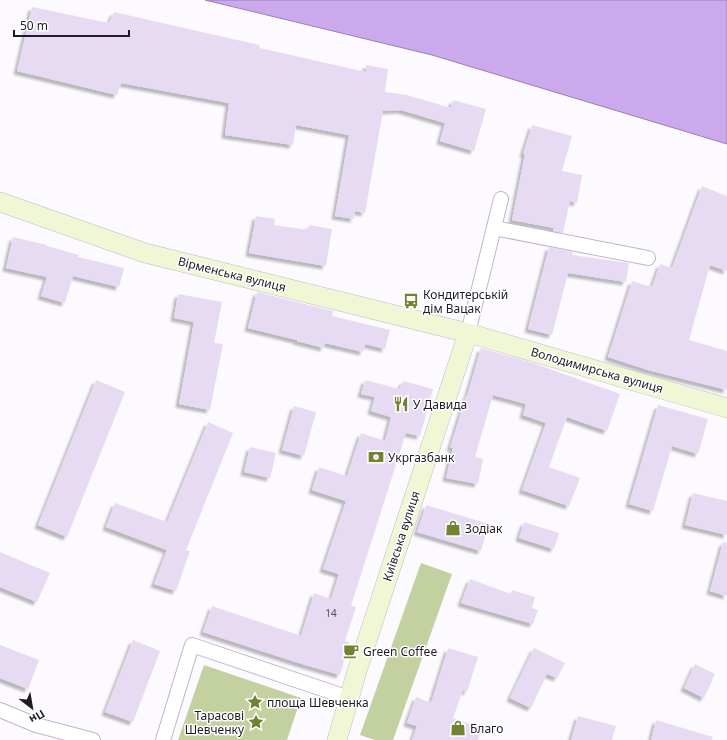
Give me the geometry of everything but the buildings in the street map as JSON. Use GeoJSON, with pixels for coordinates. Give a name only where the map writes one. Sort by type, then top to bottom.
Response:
{"type":"FeatureCollection","features":[{"type":"Feature","properties":{"kind":"main road","name":"Вірменська вулиця"},"geometry":{"type":"LineString","coordinates":[[0,202],[145,253],[468,333]]}},
{"type":"Feature","properties":{"kind":"main road","name":"Володимирська вулиця"},"geometry":{"type":"LineString","coordinates":[[468,333],[727,408]]}},
{"type":"Feature","properties":{"kind":"main road","name":"Київська вулиця"},"geometry":{"type":"LineString","coordinates":[[337,740],[349,698],[468,333]]}},
{"type":"Feature","properties":{"kind":"street"},"geometry":{"type":"LineString","coordinates":[[468,333],[501,199]]}},
{"type":"Feature","properties":{"kind":"street"},"geometry":{"type":"LineString","coordinates":[[494,228],[648,258]]}},
{"type":"Feature","properties":{"kind":"street"},"geometry":{"type":"LineString","coordinates":[[163,740],[192,645],[349,698]]}},
{"type":"Feature","properties":{"kind":"street"},"geometry":{"type":"LineString","coordinates":[[0,710],[36,725],[93,740]]}},
{"type":"Feature","properties":{"kind":"green space"},"geometry":{"type":"Polygon","coordinates":[[[421,563],[452,574],[393,740],[375,740],[360,735],[421,563]]]}},
{"type":"Feature","properties":{"kind":"green space","name":"площа Шевченка"},"geometry":{"type":"Polygon","coordinates":[[[204,665],[301,698],[287,740],[178,740],[204,665]]]}},
{"type":"Feature","properties":{"kind":"shaded area"},"geometry":{"type":"Polygon","coordinates":[[[205,0],[727,0],[727,144],[432,55],[205,0]]]}},
{"type":"Feature","properties":{"kind":"place","name":"Кондитерській дім Вацак"},"geometry":{"type":"Point","coordinates":[411,301]}},
{"type":"Feature","properties":{"kind":"place","name":"У Давида"},"geometry":{"type":"Point","coordinates":[401,404]}},
{"type":"Feature","properties":{"kind":"place","name":"Укргазбанк"},"geometry":{"type":"Point","coordinates":[376,457]}},
{"type":"Feature","properties":{"kind":"place","name":"Зодіак"},"geometry":{"type":"Point","coordinates":[453,528]}},
{"type":"Feature","properties":{"kind":"place","name":"Green Coffee"},"geometry":{"type":"Point","coordinates":[351,651]}},
{"type":"Feature","properties":{"kind":"place","name":"площа Шевченка"},"geometry":{"type":"Point","coordinates":[255,702]}},
{"type":"Feature","properties":{"kind":"place","name":"Тарасові Шевченку"},"geometry":{"type":"Point","coordinates":[256,722]}},
{"type":"Feature","properties":{"kind":"place","name":"Благо"},"geometry":{"type":"Point","coordinates":[458,728]}}]}
